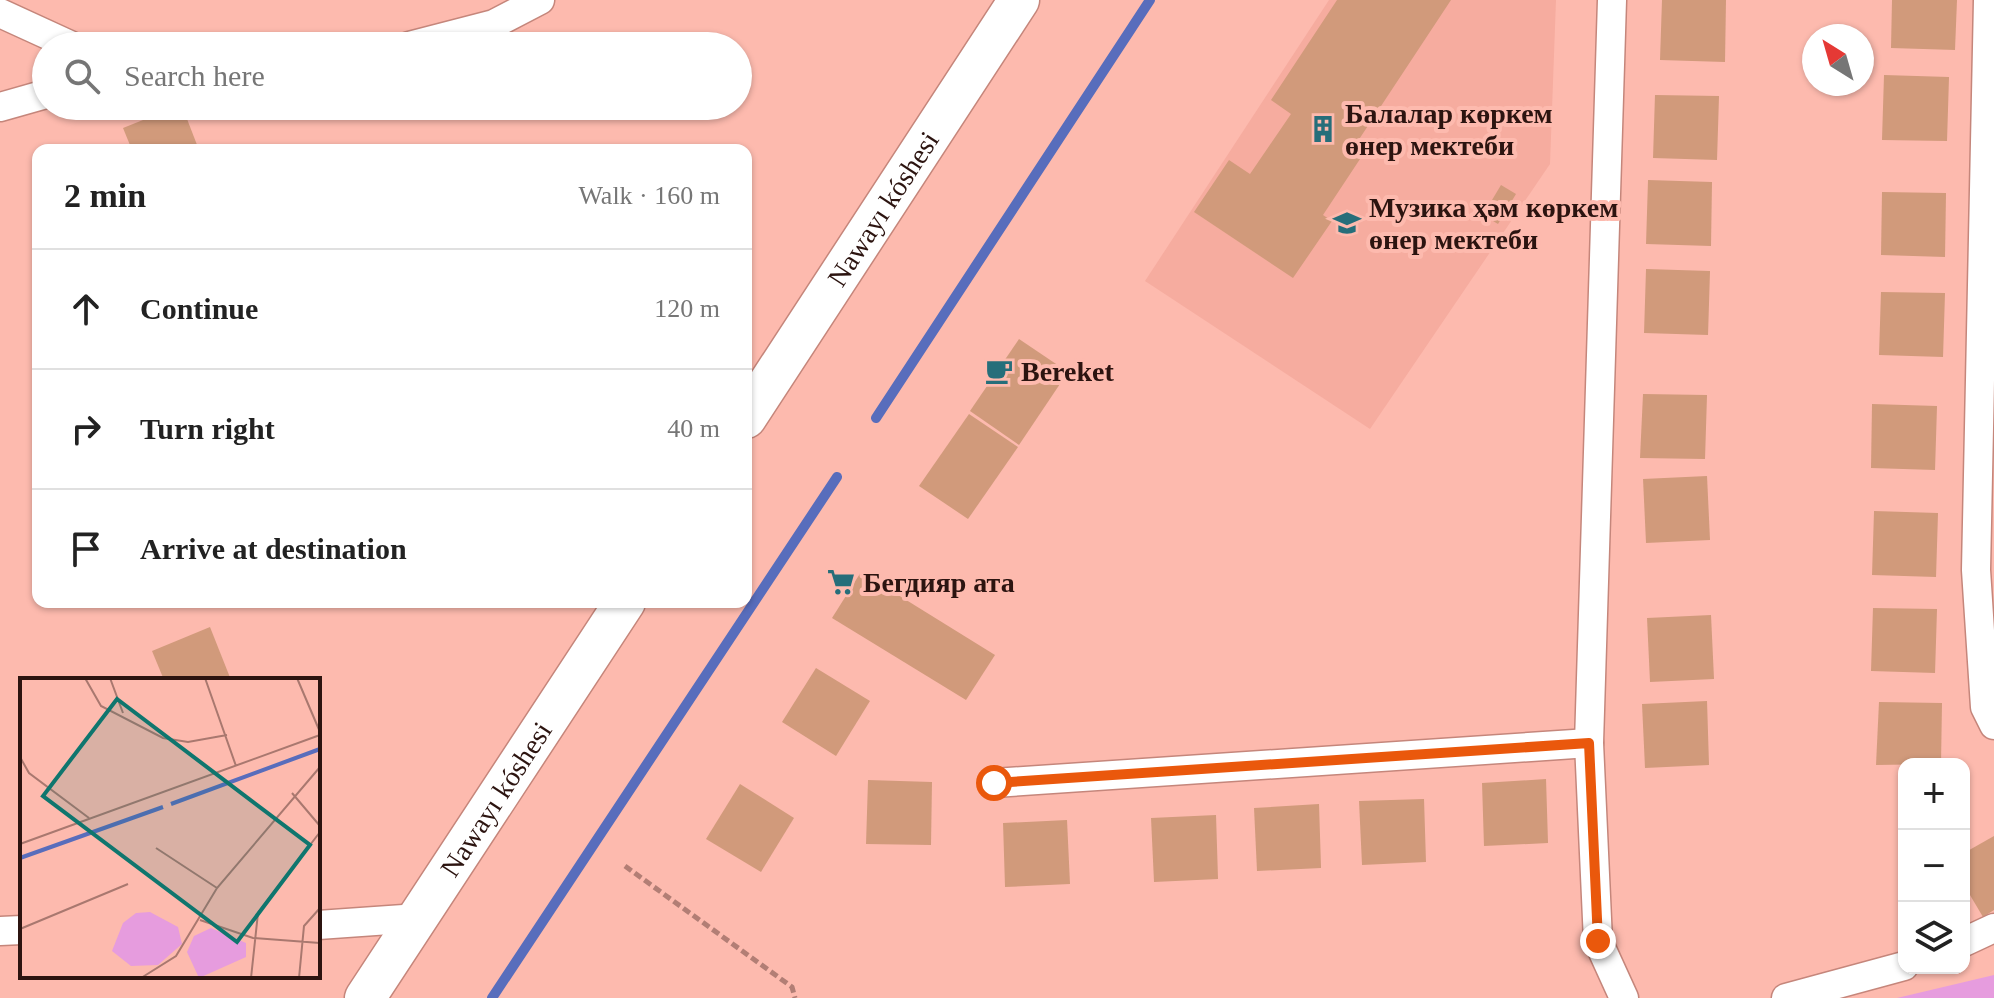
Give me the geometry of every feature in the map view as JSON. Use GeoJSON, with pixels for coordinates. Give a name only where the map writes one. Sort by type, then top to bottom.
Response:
{"type":"FeatureCollection","features":[{"type":"Feature","properties":{"kind":"main road","name":"Nawayı kóshesi"},"geometry":{"type":"LineString","coordinates":[[752,409],[1019,0]]}},
{"type":"Feature","properties":{"kind":"main road","name":"Nawayı kóshesi"},"geometry":{"type":"LineString","coordinates":[[365,998],[621,608]]}},
{"type":"Feature","properties":{"kind":"street"},"geometry":{"type":"LineString","coordinates":[[463,32],[494,24],[540,0]]}},
{"type":"Feature","properties":{"kind":"street"},"geometry":{"type":"LineString","coordinates":[[1612,0],[1589,743],[1598,941],[1624,998]]}},
{"type":"Feature","properties":{"kind":"street"},"geometry":{"type":"LineString","coordinates":[[1988,0],[1976,570],[1985,707],[1994,725]]}},
{"type":"Feature","properties":{"kind":"street"},"geometry":{"type":"LineString","coordinates":[[0,13],[41,32]]}},
{"type":"Feature","properties":{"kind":"street"},"geometry":{"type":"LineString","coordinates":[[0,107],[32,98]]}},
{"type":"Feature","properties":{"kind":"street"},"geometry":{"type":"LineString","coordinates":[[994,783],[1589,743]]}},
{"type":"Feature","properties":{"kind":"street"},"geometry":{"type":"LineString","coordinates":[[320,925],[418,918]]}},
{"type":"Feature","properties":{"kind":"street"},"geometry":{"type":"LineString","coordinates":[[1970,939],[1994,928]]}},
{"type":"Feature","properties":{"kind":"street"},"geometry":{"type":"LineString","coordinates":[[0,931],[20,930]]}},
{"type":"Feature","properties":{"kind":"street"},"geometry":{"type":"LineString","coordinates":[[1786,998],[1898,968]]}},
{"type":"Feature","properties":{"kind":"path"},"geometry":{"type":"LineString","coordinates":[[625,866],[792,987],[795,998]]}},
{"type":"Feature","properties":{"kind":"shaded area","name":"Музика ҳәм көркем өнер мектеби"},"geometry":{"type":"Polygon","coordinates":[[[1329,0],[1556,0],[1550,164],[1370,429],[1145,281],[1329,0]]]}},
{"type":"Feature","properties":{"kind":"shaded area"},"geometry":{"type":"Polygon","coordinates":[[[1994,975],[1994,998],[1897,998],[1994,975]]]}},
{"type":"Feature","properties":{"kind":"building","name":"Балалар көркем өнер мектеби"},"geometry":{"type":"Polygon","coordinates":[[[1337,0],[1451,0],[1352,150],[1362,156],[1323,215],[1332,221],[1293,278],[1194,212],[1229,160],[1250,174],[1291,114],[1271,100],[1337,0]]]}},
{"type":"Feature","properties":{"kind":"building"},"geometry":{"type":"Polygon","coordinates":[[[1662,0],[1726,0],[1725,62],[1660,60],[1662,0]]]}},
{"type":"Feature","properties":{"kind":"building"},"geometry":{"type":"Polygon","coordinates":[[[1892,0],[1957,0],[1955,50],[1891,48],[1892,0]]]}},
{"type":"Feature","properties":{"kind":"building"},"geometry":{"type":"Polygon","coordinates":[[[1884,75],[1949,77],[1947,141],[1882,140],[1884,75]]]}},
{"type":"Feature","properties":{"kind":"building"},"geometry":{"type":"Polygon","coordinates":[[[1655,95],[1719,96],[1717,160],[1653,158],[1655,95]]]}},
{"type":"Feature","properties":{"kind":"building"},"geometry":{"type":"Polygon","coordinates":[[[143,120],[187,120],[197,144],[130,144],[123,128],[143,120]]]}},
{"type":"Feature","properties":{"kind":"building"},"geometry":{"type":"Polygon","coordinates":[[[1648,180],[1712,182],[1711,246],[1646,244],[1648,180]]]}},
{"type":"Feature","properties":{"kind":"building"},"geometry":{"type":"Polygon","coordinates":[[[1501,185],[1516,194],[1498,224],[1483,215],[1501,185]]]}},
{"type":"Feature","properties":{"kind":"building"},"geometry":{"type":"Polygon","coordinates":[[[1882,192],[1946,193],[1945,257],[1881,255],[1882,192]]]}},
{"type":"Feature","properties":{"kind":"building"},"geometry":{"type":"Polygon","coordinates":[[[1646,269],[1710,271],[1708,335],[1644,333],[1646,269]]]}},
{"type":"Feature","properties":{"kind":"building"},"geometry":{"type":"Polygon","coordinates":[[[1881,292],[1945,293],[1943,357],[1879,355],[1881,292]]]}},
{"type":"Feature","properties":{"kind":"building"},"geometry":{"type":"Polygon","coordinates":[[[1019,339],[1068,372],[1019,445],[970,411],[1019,339]]]}},
{"type":"Feature","properties":{"kind":"building"},"geometry":{"type":"Polygon","coordinates":[[[1643,394],[1707,395],[1705,459],[1640,458],[1643,394]]]}},
{"type":"Feature","properties":{"kind":"building"},"geometry":{"type":"Polygon","coordinates":[[[1872,404],[1937,406],[1935,470],[1871,468],[1872,404]]]}},
{"type":"Feature","properties":{"kind":"building"},"geometry":{"type":"Polygon","coordinates":[[[969,414],[1018,447],[968,519],[919,486],[969,414]]]}},
{"type":"Feature","properties":{"kind":"building"},"geometry":{"type":"Polygon","coordinates":[[[1707,476],[1710,540],[1646,543],[1643,479],[1707,476]]]}},
{"type":"Feature","properties":{"kind":"building"},"geometry":{"type":"Polygon","coordinates":[[[1874,511],[1938,513],[1936,577],[1872,575],[1874,511]]]}},
{"type":"Feature","properties":{"kind":"building"},"geometry":{"type":"Polygon","coordinates":[[[861,572],[995,655],[966,700],[832,618],[861,572]]]}},
{"type":"Feature","properties":{"kind":"building"},"geometry":{"type":"Polygon","coordinates":[[[1873,608],[1937,609],[1935,673],[1871,671],[1873,608]]]}},
{"type":"Feature","properties":{"kind":"building"},"geometry":{"type":"Polygon","coordinates":[[[1711,615],[1714,679],[1650,682],[1647,618],[1711,615]]]}},
{"type":"Feature","properties":{"kind":"building"},"geometry":{"type":"Polygon","coordinates":[[[210,627],[230,678],[163,678],[152,651],[210,627]]]}},
{"type":"Feature","properties":{"kind":"building"},"geometry":{"type":"Polygon","coordinates":[[[816,668],[870,701],[836,756],[782,722],[816,668]]]}},
{"type":"Feature","properties":{"kind":"building"},"geometry":{"type":"Polygon","coordinates":[[[1707,701],[1709,765],[1645,768],[1642,704],[1707,701]]]}},
{"type":"Feature","properties":{"kind":"building"},"geometry":{"type":"Polygon","coordinates":[[[1879,702],[1942,703],[1941,758],[1898,758],[1898,765],[1876,765],[1879,702]]]}},
{"type":"Feature","properties":{"kind":"building"},"geometry":{"type":"Polygon","coordinates":[[[1546,779],[1548,843],[1484,846],[1482,783],[1546,779]]]}},
{"type":"Feature","properties":{"kind":"building"},"geometry":{"type":"Polygon","coordinates":[[[868,780],[932,782],[931,845],[866,844],[868,780]]]}},
{"type":"Feature","properties":{"kind":"building"},"geometry":{"type":"Polygon","coordinates":[[[740,784],[794,818],[761,872],[706,839],[740,784]]]}},
{"type":"Feature","properties":{"kind":"building"},"geometry":{"type":"Polygon","coordinates":[[[1424,799],[1426,862],[1362,865],[1359,801],[1424,799]]]}},
{"type":"Feature","properties":{"kind":"building"},"geometry":{"type":"Polygon","coordinates":[[[1319,804],[1321,868],[1257,871],[1254,808],[1319,804]]]}},
{"type":"Feature","properties":{"kind":"building"},"geometry":{"type":"Polygon","coordinates":[[[1216,815],[1218,879],[1154,882],[1151,818],[1216,815]]]}},
{"type":"Feature","properties":{"kind":"building"},"geometry":{"type":"Polygon","coordinates":[[[1067,820],[1070,884],[1005,887],[1003,823],[1067,820]]]}},
{"type":"Feature","properties":{"kind":"building"},"geometry":{"type":"Polygon","coordinates":[[[1994,836],[1994,910],[1983,917],[1970,895],[1970,850],[1994,836]]]}},
{"type":"Feature","properties":{"kind":"waterway"},"geometry":{"type":"LineString","coordinates":[[876,418],[1150,0]]}},
{"type":"Feature","properties":{"kind":"waterway"},"geometry":{"type":"LineString","coordinates":[[752,605],[837,477]]}},
{"type":"Feature","properties":{"kind":"waterway"},"geometry":{"type":"LineString","coordinates":[[492,998],[750,608]]}},
{"type":"Feature","properties":{"kind":"place","name":"Балалар көркем өнер мектеби"},"geometry":{"type":"Point","coordinates":[1323,129]}},
{"type":"Feature","properties":{"kind":"place","name":"Музика ҳәм көркем өнер мектеби"},"geometry":{"type":"Point","coordinates":[1347,223]}},
{"type":"Feature","properties":{"kind":"place","name":"Bereket"},"geometry":{"type":"Point","coordinates":[999,371]}},
{"type":"Feature","properties":{"kind":"place","name":"Бегдияр ата"},"geometry":{"type":"Point","coordinates":[841,582]}},
{"type":"Feature","properties":{"kind":"route"},"geometry":{"type":"LineString","coordinates":[[994,783],[1589,743],[1598,941]]}}]}
